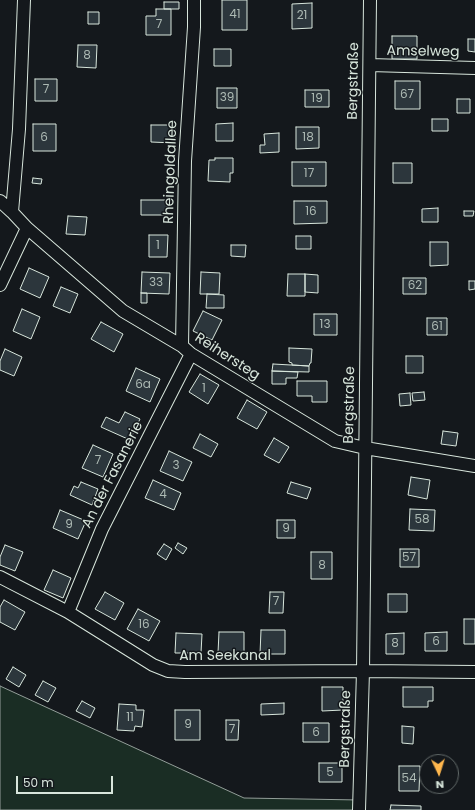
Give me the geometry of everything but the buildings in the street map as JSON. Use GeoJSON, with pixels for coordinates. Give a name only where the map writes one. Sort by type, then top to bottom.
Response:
{"type":"FeatureCollection","features":[{"type":"Feature","properties":{"kind":"street"},"geometry":{"type":"LineString","coordinates":[[12,212],[19,129],[24,0]]}},
{"type":"Feature","properties":{"kind":"street","name":"Rheingoldallee"},"geometry":{"type":"LineString","coordinates":[[187,350],[185,161],[194,27],[194,0]]}},
{"type":"Feature","properties":{"kind":"street","name":"Bergstraße"},"geometry":{"type":"LineString","coordinates":[[359,810],[363,670],[370,0]]}},
{"type":"Feature","properties":{"kind":"street","name":"Amselweg"},"geometry":{"type":"LineString","coordinates":[[370,65],[475,68]]}},
{"type":"Feature","properties":{"kind":"street","name":"Reihersteg"},"geometry":{"type":"LineString","coordinates":[[0,201],[26,228],[123,311],[335,441],[365,448],[475,466]]}},
{"type":"Feature","properties":{"kind":"street"},"geometry":{"type":"LineString","coordinates":[[0,286],[26,228]]}},
{"type":"Feature","properties":{"kind":"street","name":"An der Fasanerie"},"geometry":{"type":"LineString","coordinates":[[68,612],[102,529],[187,350]]}},
{"type":"Feature","properties":{"kind":"street","name":"Am Seekanal"},"geometry":{"type":"LineString","coordinates":[[0,578],[68,612],[153,665],[168,671],[363,670],[475,672]]}},
{"type":"Feature","properties":{"kind":"green space"},"geometry":{"type":"Polygon","coordinates":[[[0,686],[244,798],[360,800],[359,810],[0,810],[0,686]]]}}]}
